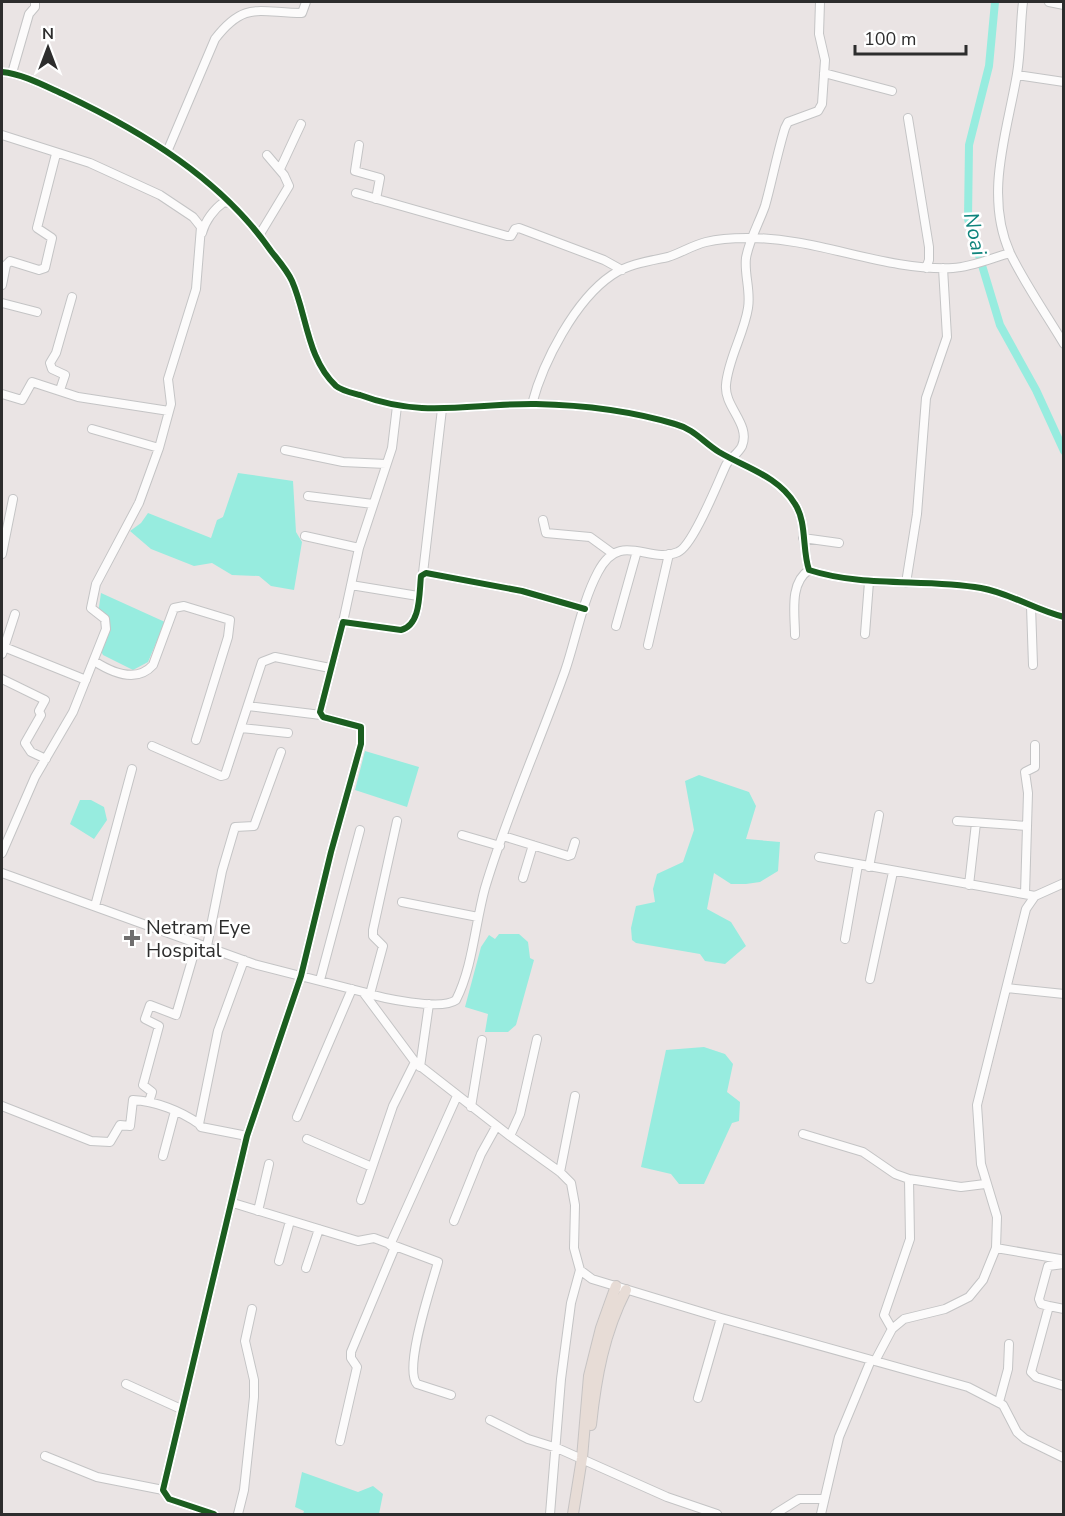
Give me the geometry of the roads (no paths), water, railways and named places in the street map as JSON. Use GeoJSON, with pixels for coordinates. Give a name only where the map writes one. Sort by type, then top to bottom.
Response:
{"type":"FeatureCollection","features":[{"type":"Feature","properties":{"kind":"main road"},"geometry":{"type":"LineString","coordinates":[[580,1515],[594,1388],[621,1288]]}},
{"type":"Feature","properties":{"kind":"main road"},"geometry":{"type":"LineString","coordinates":[[573,1515],[585,1459]]}},
{"type":"Feature","properties":{"kind":"street"},"geometry":{"type":"LineString","coordinates":[[12,73],[29,14],[35,7],[35,2]]}},
{"type":"Feature","properties":{"kind":"street"},"geometry":{"type":"LineString","coordinates":[[167,152],[215,39],[224,26],[246,6],[302,13],[306,2]]}},
{"type":"Feature","properties":{"kind":"street"},"geometry":{"type":"LineString","coordinates":[[2,873],[244,960],[301,976],[367,993],[429,1004],[444,1005],[456,1000],[503,836],[595,577],[604,560],[612,553],[637,551],[669,554],[679,552],[685,547],[732,458],[742,446],[744,434],[730,405],[726,387],[748,309],[749,286],[746,260],[765,206],[785,128],[788,122],[818,111],[822,104],[824,48],[819,34],[820,2]]}},
{"type":"Feature","properties":{"kind":"street"},"geometry":{"type":"LineString","coordinates":[[1023,2],[1017,75],[996,195],[1010,253],[1064,344]]}},
{"type":"Feature","properties":{"kind":"street"},"geometry":{"type":"LineString","coordinates":[[1048,2],[1064,5]]}},
{"type":"Feature","properties":{"kind":"street"},"geometry":{"type":"LineString","coordinates":[[2,72],[12,73],[106,114],[183,161],[230,203],[260,234],[291,279],[316,356],[337,387],[413,409],[532,404],[624,412],[678,424],[693,431],[719,452],[759,472],[784,489],[797,506],[809,570]]}},
{"type":"Feature","properties":{"kind":"street"},"geometry":{"type":"LineString","coordinates":[[824,73],[892,92]]}},
{"type":"Feature","properties":{"kind":"street"},"geometry":{"type":"LineString","coordinates":[[1017,75],[1064,82]]}},
{"type":"Feature","properties":{"kind":"street"},"geometry":{"type":"LineString","coordinates":[[908,118],[930,253],[926,268]]}},
{"type":"Feature","properties":{"kind":"street"},"geometry":{"type":"LineString","coordinates":[[280,169],[301,124]]}},
{"type":"Feature","properties":{"kind":"street"},"geometry":{"type":"LineString","coordinates":[[2,135],[90,163],[160,195],[193,217],[201,227],[196,289],[168,379],[171,404],[159,448],[139,503],[96,584],[91,608],[105,619],[106,629],[68,723],[18,811],[2,853]]}},
{"type":"Feature","properties":{"kind":"street"},"geometry":{"type":"LineString","coordinates":[[359,145],[354,171],[380,179],[376,199]]}},
{"type":"Feature","properties":{"kind":"street"},"geometry":{"type":"LineString","coordinates":[[2,285],[6,265],[10,261],[39,270],[43,270],[46,265],[52,238],[38,231],[37,228],[56,154]]}},
{"type":"Feature","properties":{"kind":"street"},"geometry":{"type":"LineString","coordinates":[[260,234],[289,186],[280,169],[267,155]]}},
{"type":"Feature","properties":{"kind":"street"},"geometry":{"type":"LineString","coordinates":[[356,193],[507,236],[511,236],[515,229],[519,228],[604,260],[622,270]]}},
{"type":"Feature","properties":{"kind":"street"},"geometry":{"type":"LineString","coordinates":[[201,236],[205,225],[219,205],[224,202],[230,203]]}},
{"type":"Feature","properties":{"kind":"street"},"geometry":{"type":"LineString","coordinates":[[532,404],[540,374],[559,340],[587,299],[612,275],[705,242],[752,238],[800,243],[926,268],[956,268],[1010,253]]}},
{"type":"Feature","properties":{"kind":"street"},"geometry":{"type":"LineString","coordinates":[[906,583],[917,514],[926,398],[947,337],[944,268]]}},
{"type":"Feature","properties":{"kind":"street"},"geometry":{"type":"LineString","coordinates":[[60,390],[65,375],[52,369],[50,363],[56,353],[72,297]]}},
{"type":"Feature","properties":{"kind":"street"},"geometry":{"type":"LineString","coordinates":[[2,303],[37,312]]}},
{"type":"Feature","properties":{"kind":"street"},"geometry":{"type":"LineString","coordinates":[[2,394],[22,400],[32,382],[117,405],[169,411]]}},
{"type":"Feature","properties":{"kind":"street"},"geometry":{"type":"LineString","coordinates":[[321,715],[358,548],[386,464],[398,406]]}},
{"type":"Feature","properties":{"kind":"street"},"geometry":{"type":"LineString","coordinates":[[343,622],[401,630],[409,628],[413,623],[423,573],[442,409]]}},
{"type":"Feature","properties":{"kind":"street"},"geometry":{"type":"LineString","coordinates":[[92,429],[159,448]]}},
{"type":"Feature","properties":{"kind":"street"},"geometry":{"type":"LineString","coordinates":[[285,450],[343,462],[386,464]]}},
{"type":"Feature","properties":{"kind":"street"},"geometry":{"type":"LineString","coordinates":[[308,496],[373,504]]}},
{"type":"Feature","properties":{"kind":"street"},"geometry":{"type":"LineString","coordinates":[[2,549],[13,499]]}},
{"type":"Feature","properties":{"kind":"street"},"geometry":{"type":"LineString","coordinates":[[543,520],[546,533],[590,537],[612,553]]}},
{"type":"Feature","properties":{"kind":"street"},"geometry":{"type":"LineString","coordinates":[[304,536],[358,548]]}},
{"type":"Feature","properties":{"kind":"street"},"geometry":{"type":"LineString","coordinates":[[803,538],[839,543]]}},
{"type":"Feature","properties":{"kind":"street"},"geometry":{"type":"LineString","coordinates":[[616,626],[637,551]]}},
{"type":"Feature","properties":{"kind":"street"},"geometry":{"type":"LineString","coordinates":[[648,645],[669,554]]}},
{"type":"Feature","properties":{"kind":"street"},"geometry":{"type":"LineString","coordinates":[[795,635],[796,585],[802,574],[809,570],[832,578],[869,582],[982,588],[1064,617]]}},
{"type":"Feature","properties":{"kind":"street"},"geometry":{"type":"LineString","coordinates":[[423,573],[522,591],[585,609]]}},
{"type":"Feature","properties":{"kind":"street"},"geometry":{"type":"LineString","coordinates":[[865,634],[869,582]]}},
{"type":"Feature","properties":{"kind":"street"},"geometry":{"type":"LineString","coordinates":[[351,585],[418,596]]}},
{"type":"Feature","properties":{"kind":"street"},"geometry":{"type":"LineString","coordinates":[[94,661],[115,672],[127,675],[148,671],[153,665],[174,608],[184,606],[230,620],[225,646],[196,740]]}},
{"type":"Feature","properties":{"kind":"street"},"geometry":{"type":"LineString","coordinates":[[1031,606],[1033,665]]}},
{"type":"Feature","properties":{"kind":"street"},"geometry":{"type":"LineString","coordinates":[[15,614],[3,650],[86,680]]}},
{"type":"Feature","properties":{"kind":"street"},"geometry":{"type":"LineString","coordinates":[[152,746],[221,777],[227,772],[259,668],[267,658],[330,668]]}},
{"type":"Feature","properties":{"kind":"street"},"geometry":{"type":"LineString","coordinates":[[2,679],[45,700],[39,711],[41,716],[25,743],[31,752],[46,759]]}},
{"type":"Feature","properties":{"kind":"street"},"geometry":{"type":"LineString","coordinates":[[214,1515],[166,1497],[163,1490],[248,1137],[301,976],[363,733],[361,727],[321,715],[248,706]]}},
{"type":"Feature","properties":{"kind":"street"},"geometry":{"type":"LineString","coordinates":[[241,728],[288,733]]}},
{"type":"Feature","properties":{"kind":"street"},"geometry":{"type":"LineString","coordinates":[[1024,894],[1028,826],[1025,772],[1035,767],[1035,745]]}},
{"type":"Feature","properties":{"kind":"street"},"geometry":{"type":"LineString","coordinates":[[207,946],[222,871],[235,827],[254,826],[281,752]]}},
{"type":"Feature","properties":{"kind":"street"},"geometry":{"type":"LineString","coordinates":[[95,906],[132,769]]}},
{"type":"Feature","properties":{"kind":"street"},"geometry":{"type":"LineString","coordinates":[[868,867],[879,815]]}},
{"type":"Feature","properties":{"kind":"street"},"geometry":{"type":"LineString","coordinates":[[367,993],[382,946],[373,936],[372,930],[397,821]]}},
{"type":"Feature","properties":{"kind":"street"},"geometry":{"type":"LineString","coordinates":[[957,821],[1028,826]]}},
{"type":"Feature","properties":{"kind":"street"},"geometry":{"type":"LineString","coordinates":[[969,885],[976,823]]}},
{"type":"Feature","properties":{"kind":"street"},"geometry":{"type":"LineString","coordinates":[[320,980],[360,830]]}},
{"type":"Feature","properties":{"kind":"street"},"geometry":{"type":"LineString","coordinates":[[462,835],[500,846]]}},
{"type":"Feature","properties":{"kind":"street"},"geometry":{"type":"LineString","coordinates":[[503,836],[568,856],[571,855],[575,843]]}},
{"type":"Feature","properties":{"kind":"street"},"geometry":{"type":"LineString","coordinates":[[522,878],[533,845]]}},
{"type":"Feature","properties":{"kind":"street"},"geometry":{"type":"LineString","coordinates":[[819,857],[1035,896],[1064,884]]}},
{"type":"Feature","properties":{"kind":"street"},"geometry":{"type":"LineString","coordinates":[[845,939],[858,865]]}},
{"type":"Feature","properties":{"kind":"street"},"geometry":{"type":"LineString","coordinates":[[870,979],[893,872]]}},
{"type":"Feature","properties":{"kind":"street"},"geometry":{"type":"LineString","coordinates":[[821,1515],[839,1437],[873,1360],[892,1329],[912,1315],[945,1309],[969,1297],[983,1280],[996,1248],[997,1217],[985,1184],[981,1164],[977,1105],[1026,909],[1035,896]]}},
{"type":"Feature","properties":{"kind":"street"},"geometry":{"type":"LineString","coordinates":[[402,902],[478,917]]}},
{"type":"Feature","properties":{"kind":"street"},"geometry":{"type":"LineString","coordinates":[[149,1102],[152,1092],[143,1085],[159,1026],[145,1019],[150,1005],[176,1015],[197,943]]}},
{"type":"Feature","properties":{"kind":"street"},"geometry":{"type":"LineString","coordinates":[[199,1124],[218,1031],[244,960]]}},
{"type":"Feature","properties":{"kind":"street"},"geometry":{"type":"LineString","coordinates":[[1007,988],[1064,994]]}},
{"type":"Feature","properties":{"kind":"street"},"geometry":{"type":"LineString","coordinates":[[297,1117],[352,989]]}},
{"type":"Feature","properties":{"kind":"street"},"geometry":{"type":"LineString","coordinates":[[367,993],[417,1064],[510,1137],[560,1172],[574,1191],[574,1248],[580,1270],[572,1303],[561,1379],[550,1515]]}},
{"type":"Feature","properties":{"kind":"street"},"geometry":{"type":"LineString","coordinates":[[361,1200],[393,1106],[417,1064],[429,1004]]}},
{"type":"Feature","properties":{"kind":"street"},"geometry":{"type":"LineString","coordinates":[[510,1137],[520,1114],[537,1039]]}},
{"type":"Feature","properties":{"kind":"street"},"geometry":{"type":"LineString","coordinates":[[471,1107],[482,1040]]}},
{"type":"Feature","properties":{"kind":"street"},"geometry":{"type":"LineString","coordinates":[[340,1441],[357,1367],[351,1358],[351,1352],[457,1096]]}},
{"type":"Feature","properties":{"kind":"street"},"geometry":{"type":"LineString","coordinates":[[560,1172],[575,1096]]}},
{"type":"Feature","properties":{"kind":"street"},"geometry":{"type":"LineString","coordinates":[[2,1106],[91,1141],[110,1142],[120,1125],[130,1126],[133,1100],[149,1102],[175,1111],[201,1127],[248,1137]]}},
{"type":"Feature","properties":{"kind":"street"},"geometry":{"type":"LineString","coordinates":[[163,1156],[175,1111]]}},
{"type":"Feature","properties":{"kind":"street"},"geometry":{"type":"LineString","coordinates":[[454,1221],[481,1154],[496,1126]]}},
{"type":"Feature","properties":{"kind":"street"},"geometry":{"type":"LineString","coordinates":[[803,1134],[863,1152],[895,1174],[909,1179],[960,1187],[985,1184]]}},
{"type":"Feature","properties":{"kind":"street"},"geometry":{"type":"LineString","coordinates":[[307,1139],[372,1167]]}},
{"type":"Feature","properties":{"kind":"street"},"geometry":{"type":"LineString","coordinates":[[258,1211],[269,1164]]}},
{"type":"Feature","properties":{"kind":"street"},"geometry":{"type":"LineString","coordinates":[[892,1329],[884,1315],[909,1239],[909,1179]]}},
{"type":"Feature","properties":{"kind":"street"},"geometry":{"type":"LineString","coordinates":[[233,1203],[358,1241],[374,1238],[438,1262],[415,1349],[412,1375],[417,1384],[451,1395]]}},
{"type":"Feature","properties":{"kind":"street"},"geometry":{"type":"LineString","coordinates":[[279,1261],[290,1221]]}},
{"type":"Feature","properties":{"kind":"street"},"geometry":{"type":"LineString","coordinates":[[306,1268],[320,1229]]}},
{"type":"Feature","properties":{"kind":"street"},"geometry":{"type":"LineString","coordinates":[[996,1248],[1064,1259]]}},
{"type":"Feature","properties":{"kind":"street"},"geometry":{"type":"LineString","coordinates":[[1064,1264],[1048,1266],[1039,1299],[1041,1304],[1064,1309]]}},
{"type":"Feature","properties":{"kind":"street"},"geometry":{"type":"LineString","coordinates":[[580,1270],[592,1279],[621,1288],[968,1387],[999,1402],[1008,1412],[1017,1432],[1025,1439],[1064,1458]]}},
{"type":"Feature","properties":{"kind":"street"},"geometry":{"type":"LineString","coordinates":[[1049,1306],[1031,1372],[1036,1377],[1064,1386]]}},
{"type":"Feature","properties":{"kind":"street"},"geometry":{"type":"LineString","coordinates":[[238,1515],[244,1490],[255,1388],[245,1341],[252,1309]]}},
{"type":"Feature","properties":{"kind":"street"},"geometry":{"type":"LineString","coordinates":[[698,1398],[721,1318]]}},
{"type":"Feature","properties":{"kind":"street"},"geometry":{"type":"LineString","coordinates":[[999,1402],[1008,1369],[1009,1344]]}},
{"type":"Feature","properties":{"kind":"street"},"geometry":{"type":"LineString","coordinates":[[126,1384],[181,1409]]}},
{"type":"Feature","properties":{"kind":"street"},"geometry":{"type":"LineString","coordinates":[[490,1420],[528,1439],[585,1459],[667,1497],[717,1515]]}},
{"type":"Feature","properties":{"kind":"street"},"geometry":{"type":"LineString","coordinates":[[45,1456],[97,1477],[163,1490]]}},
{"type":"Feature","properties":{"kind":"street"},"geometry":{"type":"LineString","coordinates":[[775,1515],[799,1499],[824,1499]]}},
{"type":"Feature","properties":{"kind":"waterway","name":"Noai"},"geometry":{"type":"LineString","coordinates":[[995,2],[989,66],[969,145],[968,219],[1000,325],[1036,390],[1064,451]]}},
{"type":"Feature","properties":{"kind":"place","name":"Netram Eye Hospital"},"geometry":{"type":"Point","coordinates":[132,938]}}]}
